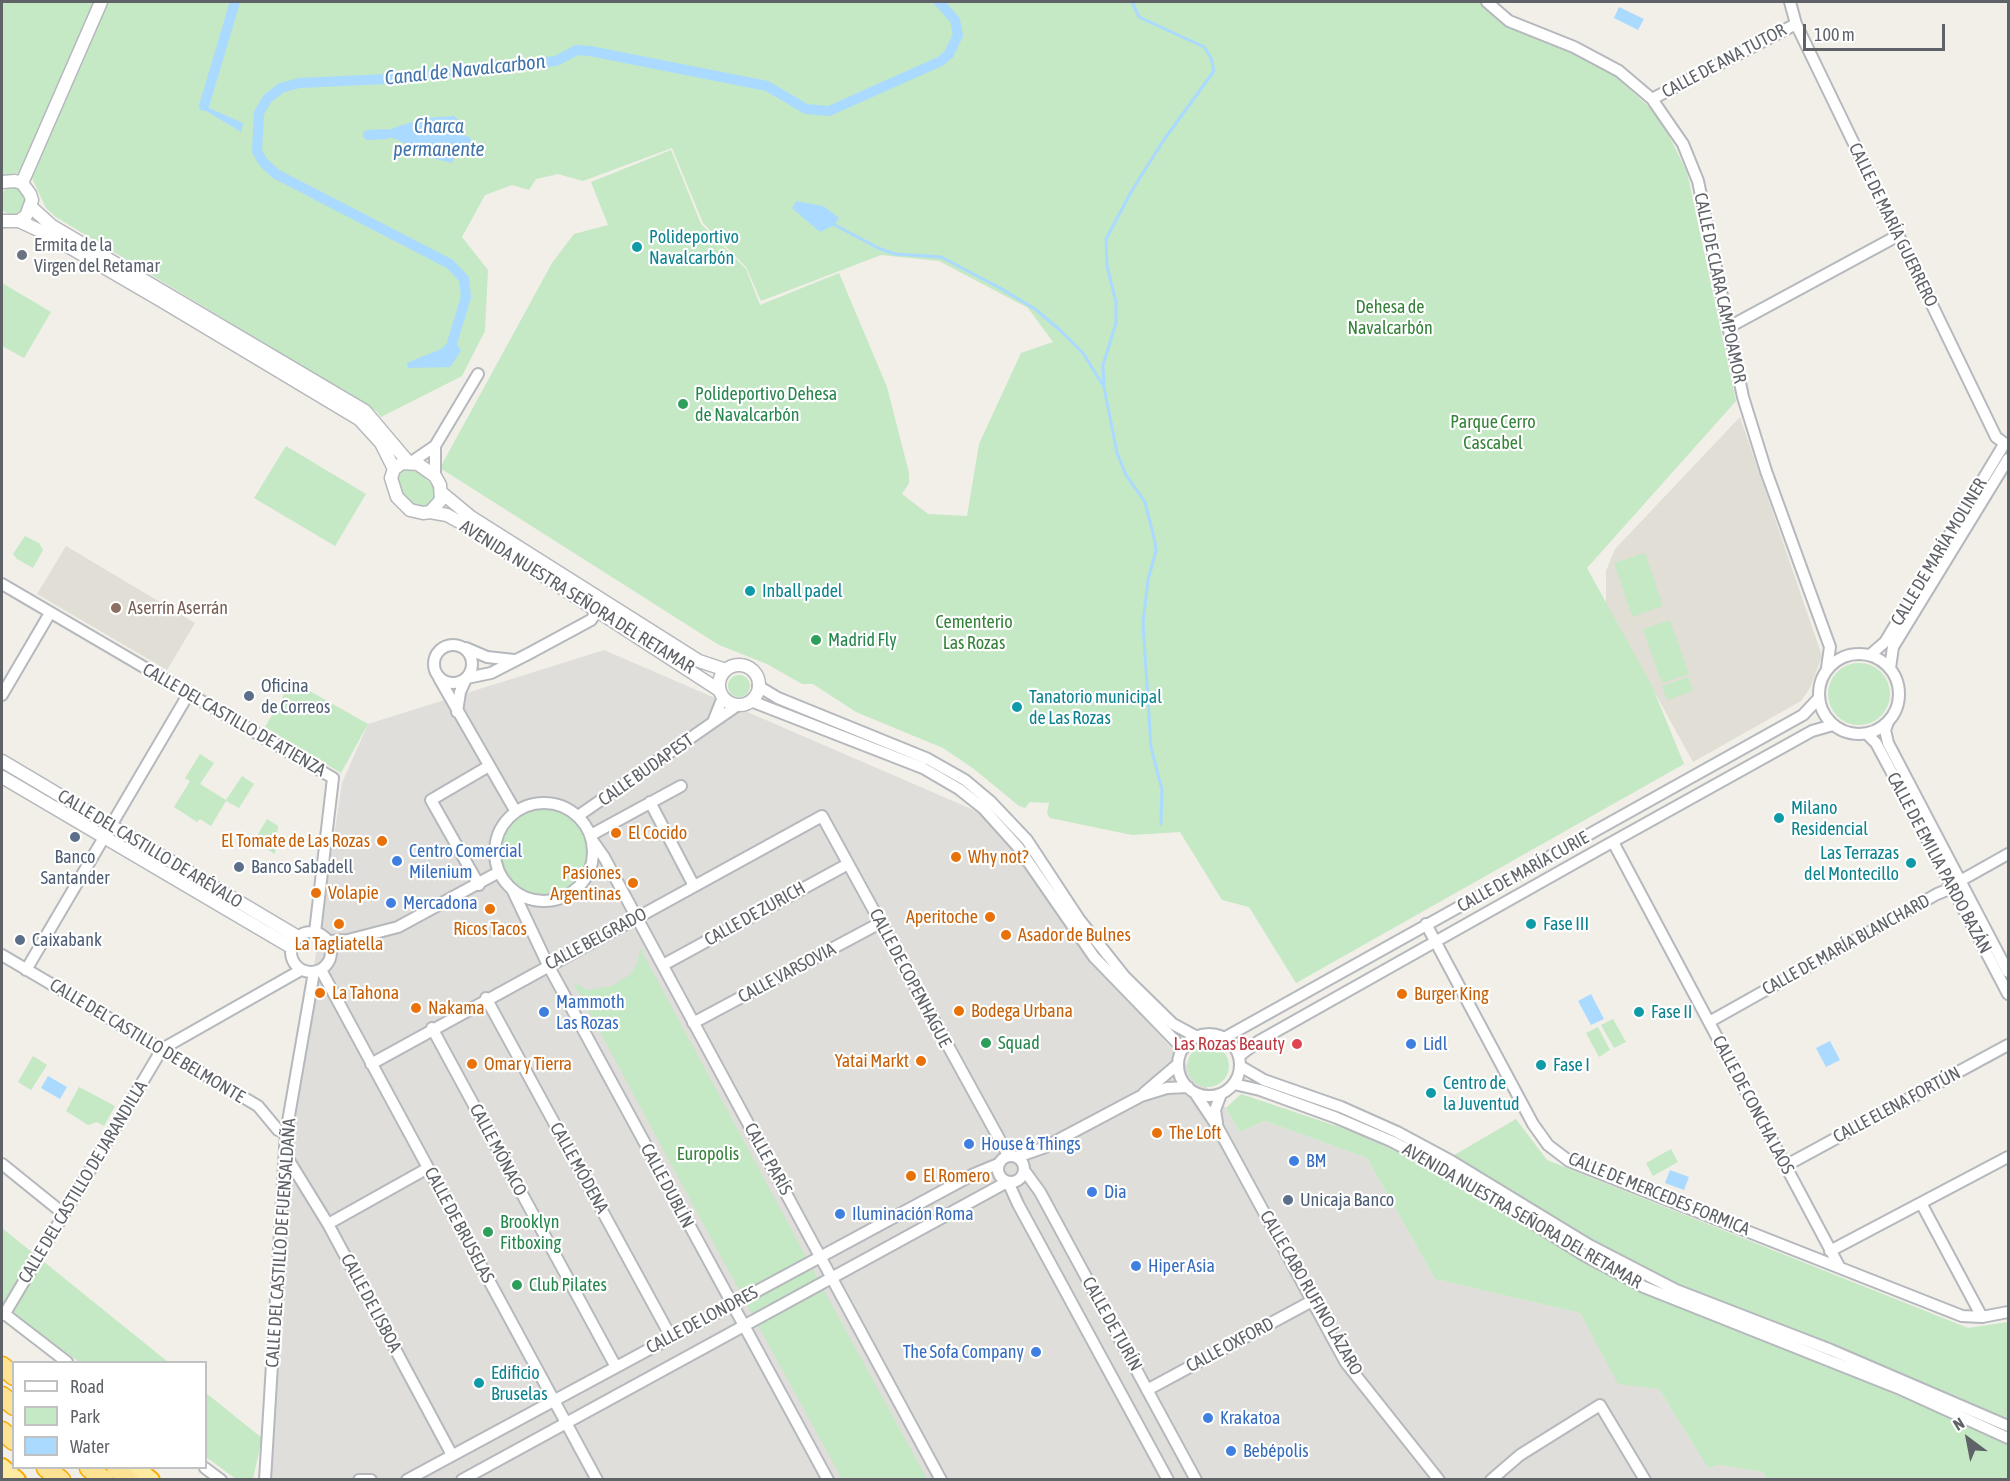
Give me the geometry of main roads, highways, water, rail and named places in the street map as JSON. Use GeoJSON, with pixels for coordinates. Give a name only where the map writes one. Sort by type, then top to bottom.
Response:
{"type":"FeatureCollection","features":[{"type":"Feature","properties":{"kind":"highway"},"geometry":{"type":"LineString","coordinates":[[2,1467],[17,1479]]}},
{"type":"Feature","properties":{"kind":"highway"},"geometry":{"type":"LineString","coordinates":[[48,1469],[61,1479]]}},
{"type":"Feature","properties":{"kind":"highway"},"geometry":{"type":"LineString","coordinates":[[92,1469],[104,1479]]}},
{"type":"Feature","properties":{"kind":"highway"},"geometry":{"type":"LineString","coordinates":[[138,1469],[151,1479]]}},
{"type":"Feature","properties":{"kind":"water"},"geometry":{"type":"Polygon","coordinates":[[[1619,7],[1644,19],[1638,30],[1614,18],[1619,7]]]}},
{"type":"Feature","properties":{"kind":"water"},"geometry":{"type":"Polygon","coordinates":[[[204,106],[243,123],[241,132],[203,109],[204,106]]]}},
{"type":"Feature","properties":{"kind":"water","name":"Charca permanente"},"geometry":{"type":"Polygon","coordinates":[[[454,116],[465,129],[452,163],[432,158],[396,139],[386,137],[387,131],[396,127],[426,118],[454,116]]]}},
{"type":"Feature","properties":{"kind":"water"},"geometry":{"type":"Polygon","coordinates":[[[796,201],[823,206],[839,218],[835,225],[820,232],[792,208],[796,201]]]}},
{"type":"Feature","properties":{"kind":"water"},"geometry":{"type":"Polygon","coordinates":[[[448,342],[458,345],[461,351],[450,367],[408,368],[407,363],[441,349],[448,342]]]}},
{"type":"Feature","properties":{"kind":"water"},"geometry":{"type":"Polygon","coordinates":[[[1591,994],[1604,1019],[1591,1025],[1578,1001],[1591,994]]]}},
{"type":"Feature","properties":{"kind":"water"},"geometry":{"type":"Polygon","coordinates":[[[1830,1041],[1840,1060],[1826,1067],[1816,1048],[1830,1041]]]}},
{"type":"Feature","properties":{"kind":"water"},"geometry":{"type":"Polygon","coordinates":[[[48,1076],[67,1087],[60,1099],[41,1088],[48,1076]]]}},
{"type":"Feature","properties":{"kind":"water"},"geometry":{"type":"Polygon","coordinates":[[[1670,1170],[1689,1177],[1684,1190],[1665,1183],[1670,1170]]]}},
{"type":"Feature","properties":{"kind":"waterway"},"geometry":{"type":"LineString","coordinates":[[204,106],[235,2]]}},
{"type":"Feature","properties":{"kind":"waterway","name":"Canal de Navalcarbon"},"geometry":{"type":"LineString","coordinates":[[452,343],[466,297],[464,279],[450,264],[276,174],[263,162],[257,151],[259,113],[267,99],[281,88],[299,83],[386,79],[556,61],[577,50],[767,86],[806,109],[829,111],[941,61],[949,54],[958,35],[955,20],[939,2]]}},
{"type":"Feature","properties":{"kind":"waterway"},"geometry":{"type":"LineString","coordinates":[[1104,386],[1103,365],[1116,323],[1116,302],[1107,266],[1106,239],[1131,192],[1163,141],[1214,71],[1211,58],[1204,47],[1139,17],[1132,2]]}},
{"type":"Feature","properties":{"kind":"waterway"},"geometry":{"type":"LineString","coordinates":[[368,135],[386,134]]}},
{"type":"Feature","properties":{"kind":"waterway"},"geometry":{"type":"LineString","coordinates":[[461,140],[466,141]]}},
{"type":"Feature","properties":{"kind":"waterway"},"geometry":{"type":"LineString","coordinates":[[835,225],[878,248],[895,254],[941,257],[1035,309],[1083,353],[1104,387],[1117,453],[1126,475],[1145,502],[1155,542],[1156,551],[1148,580],[1143,623],[1151,747],[1162,790],[1161,824]]}},
{"type":"Feature","properties":{"kind":"place","name":"Polideportivo Navalcarbón"},"geometry":{"type":"Point","coordinates":[637,247]}},
{"type":"Feature","properties":{"kind":"place","name":"Ermita de la Virgen del Retamar"},"geometry":{"type":"Point","coordinates":[22,255]}},
{"type":"Feature","properties":{"kind":"place","name":"Polideportivo Dehesa de Navalcarbón"},"geometry":{"type":"Point","coordinates":[683,404]}},
{"type":"Feature","properties":{"kind":"place","name":"Inball padel"},"geometry":{"type":"Point","coordinates":[750,591]}},
{"type":"Feature","properties":{"kind":"place","name":"Aserrín Aserrán"},"geometry":{"type":"Point","coordinates":[116,608]}},
{"type":"Feature","properties":{"kind":"place","name":"Madrid Fly"},"geometry":{"type":"Point","coordinates":[816,640]}},
{"type":"Feature","properties":{"kind":"place","name":"Oficina de Correos"},"geometry":{"type":"Point","coordinates":[249,696]}},
{"type":"Feature","properties":{"kind":"place","name":"Tanatorio municipal de Las Rozas"},"geometry":{"type":"Point","coordinates":[1017,707]}},
{"type":"Feature","properties":{"kind":"place","name":"Milano Residencial"},"geometry":{"type":"Point","coordinates":[1779,818]}},
{"type":"Feature","properties":{"kind":"place","name":"El Cocido"},"geometry":{"type":"Point","coordinates":[616,833]}},
{"type":"Feature","properties":{"kind":"place","name":"Banco Santander"},"geometry":{"type":"Point","coordinates":[75,837]}},
{"type":"Feature","properties":{"kind":"place","name":"El Tomate de Las Rozas"},"geometry":{"type":"Point","coordinates":[382,841]}},
{"type":"Feature","properties":{"kind":"place","name":"Why not?"},"geometry":{"type":"Point","coordinates":[956,857]}},
{"type":"Feature","properties":{"kind":"place","name":"Centro Comercial Milenium"},"geometry":{"type":"Point","coordinates":[397,861]}},
{"type":"Feature","properties":{"kind":"place","name":"Las Terrazas del Montecillo"},"geometry":{"type":"Point","coordinates":[1911,863]}},
{"type":"Feature","properties":{"kind":"place","name":"Banco Sabadell"},"geometry":{"type":"Point","coordinates":[239,867]}},
{"type":"Feature","properties":{"kind":"place","name":"Pasiones Argentinas"},"geometry":{"type":"Point","coordinates":[633,883]}},
{"type":"Feature","properties":{"kind":"place","name":"Volapie"},"geometry":{"type":"Point","coordinates":[316,893]}},
{"type":"Feature","properties":{"kind":"place","name":"Mercadona"},"geometry":{"type":"Point","coordinates":[391,903]}},
{"type":"Feature","properties":{"kind":"place","name":"Ricos Tacos"},"geometry":{"type":"Point","coordinates":[490,909]}},
{"type":"Feature","properties":{"kind":"place","name":"Aperitoche"},"geometry":{"type":"Point","coordinates":[990,917]}},
{"type":"Feature","properties":{"kind":"place","name":"La Tagliatella"},"geometry":{"type":"Point","coordinates":[339,924]}},
{"type":"Feature","properties":{"kind":"place","name":"Fase III"},"geometry":{"type":"Point","coordinates":[1531,924]}},
{"type":"Feature","properties":{"kind":"place","name":"Asador de Bulnes"},"geometry":{"type":"Point","coordinates":[1006,935]}},
{"type":"Feature","properties":{"kind":"place","name":"Caixabank"},"geometry":{"type":"Point","coordinates":[20,940]}},
{"type":"Feature","properties":{"kind":"place","name":"La Tahona"},"geometry":{"type":"Point","coordinates":[320,993]}},
{"type":"Feature","properties":{"kind":"place","name":"Burger King"},"geometry":{"type":"Point","coordinates":[1402,994]}},
{"type":"Feature","properties":{"kind":"place","name":"Nakama"},"geometry":{"type":"Point","coordinates":[416,1008]}},
{"type":"Feature","properties":{"kind":"place","name":"Bodega Urbana"},"geometry":{"type":"Point","coordinates":[959,1011]}},
{"type":"Feature","properties":{"kind":"place","name":"Mammoth Las Rozas"},"geometry":{"type":"Point","coordinates":[544,1012]}},
{"type":"Feature","properties":{"kind":"place","name":"Fase II"},"geometry":{"type":"Point","coordinates":[1639,1012]}},
{"type":"Feature","properties":{"kind":"place","name":"Squad"},"geometry":{"type":"Point","coordinates":[986,1043]}},
{"type":"Feature","properties":{"kind":"place","name":"Las Rozas Beauty"},"geometry":{"type":"Point","coordinates":[1297,1044]}},
{"type":"Feature","properties":{"kind":"place","name":"Lidl"},"geometry":{"type":"Point","coordinates":[1411,1044]}},
{"type":"Feature","properties":{"kind":"place","name":"Yatai Markt"},"geometry":{"type":"Point","coordinates":[921,1061]}},
{"type":"Feature","properties":{"kind":"place","name":"Omar y Tierra"},"geometry":{"type":"Point","coordinates":[472,1064]}},
{"type":"Feature","properties":{"kind":"place","name":"Fase I"},"geometry":{"type":"Point","coordinates":[1541,1065]}},
{"type":"Feature","properties":{"kind":"place","name":"Centro de la Juventud"},"geometry":{"type":"Point","coordinates":[1431,1093]}},
{"type":"Feature","properties":{"kind":"place","name":"The Loft"},"geometry":{"type":"Point","coordinates":[1157,1133]}},
{"type":"Feature","properties":{"kind":"place","name":"House & Things"},"geometry":{"type":"Point","coordinates":[969,1144]}},
{"type":"Feature","properties":{"kind":"place","name":"BM"},"geometry":{"type":"Point","coordinates":[1294,1161]}},
{"type":"Feature","properties":{"kind":"place","name":"El Romero"},"geometry":{"type":"Point","coordinates":[911,1176]}},
{"type":"Feature","properties":{"kind":"place","name":"Dia"},"geometry":{"type":"Point","coordinates":[1092,1192]}},
{"type":"Feature","properties":{"kind":"place","name":"Unicaja Banco"},"geometry":{"type":"Point","coordinates":[1288,1200]}},
{"type":"Feature","properties":{"kind":"place","name":"Iluminación Roma"},"geometry":{"type":"Point","coordinates":[840,1214]}},
{"type":"Feature","properties":{"kind":"place","name":"Brooklyn Fitboxing"},"geometry":{"type":"Point","coordinates":[488,1232]}},
{"type":"Feature","properties":{"kind":"place","name":"Hiper Asia"},"geometry":{"type":"Point","coordinates":[1136,1266]}},
{"type":"Feature","properties":{"kind":"place","name":"Club Pilates"},"geometry":{"type":"Point","coordinates":[517,1285]}},
{"type":"Feature","properties":{"kind":"place","name":"The Sofa Company"},"geometry":{"type":"Point","coordinates":[1036,1352]}},
{"type":"Feature","properties":{"kind":"place","name":"Edificio Bruselas"},"geometry":{"type":"Point","coordinates":[479,1383]}},
{"type":"Feature","properties":{"kind":"place","name":"Krakatoa"},"geometry":{"type":"Point","coordinates":[1208,1418]}},
{"type":"Feature","properties":{"kind":"place","name":"Bebépolis"},"geometry":{"type":"Point","coordinates":[1231,1451]}},
{"type":"Feature","properties":{"kind":"park label","name":"Dehesa de Navalcarbón"},"geometry":{"type":"Point","coordinates":[1390,317]}},
{"type":"Feature","properties":{"kind":"park label","name":"Parque Cerro Cascabel"},"geometry":{"type":"Point","coordinates":[1493,432]}},
{"type":"Feature","properties":{"kind":"park label","name":"Cementerio Las Rozas"},"geometry":{"type":"Point","coordinates":[974,632]}},
{"type":"Feature","properties":{"kind":"park label","name":"Europolis"},"geometry":{"type":"Point","coordinates":[708,1154]}}]}
